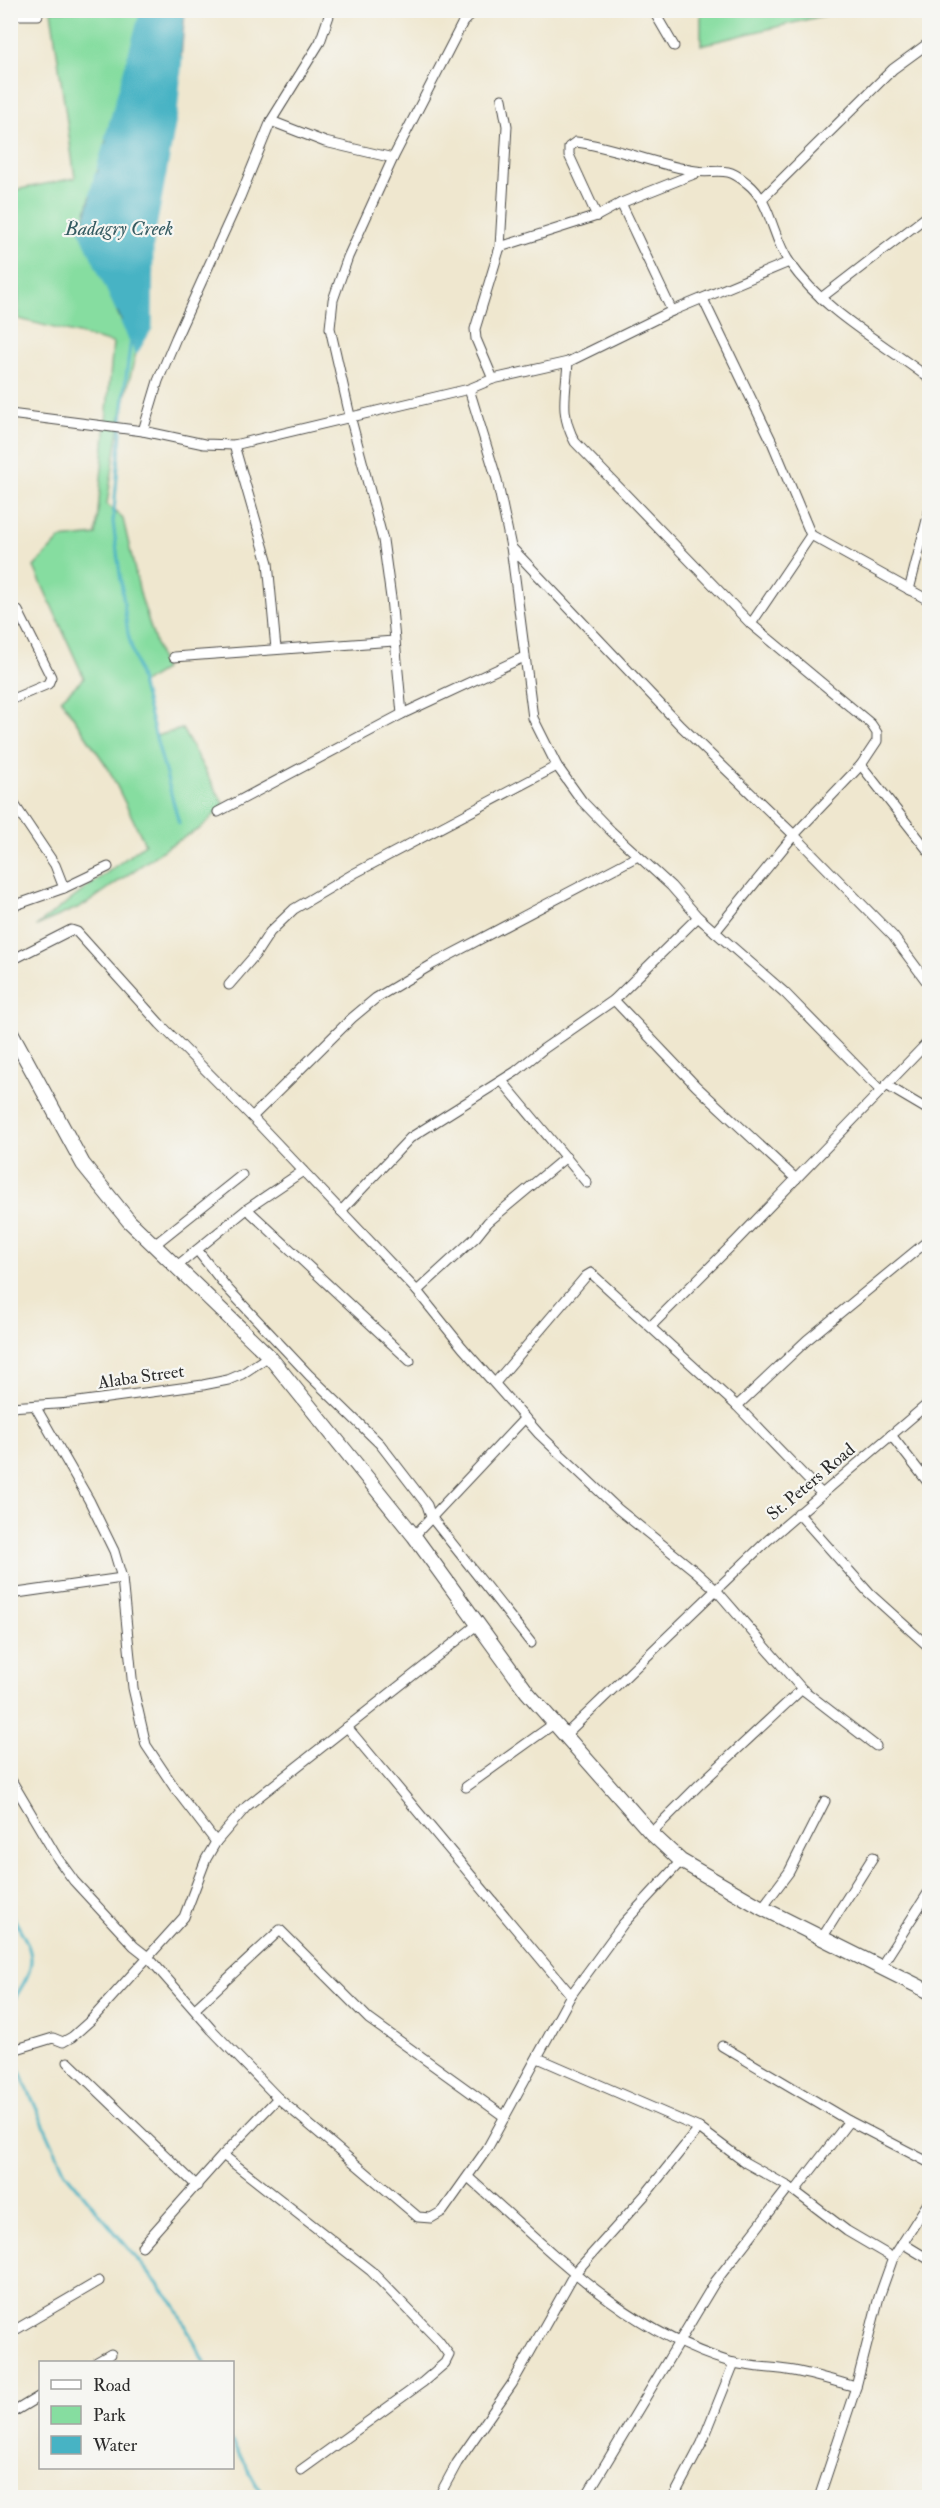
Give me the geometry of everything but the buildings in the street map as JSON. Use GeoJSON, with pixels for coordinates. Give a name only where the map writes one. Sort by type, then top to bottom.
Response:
{"type":"FeatureCollection","features":[{"type":"Feature","properties":{"kind":"main road"},"geometry":{"type":"LineString","coordinates":[[10,1030],[83,1164],[129,1221],[153,1246],[177,1266],[269,1356],[414,1536],[527,1692],[651,1833],[681,1862],[762,1908],[930,1992]]}},
{"type":"Feature","properties":{"kind":"street"},"geometry":{"type":"LineString","coordinates":[[138,430],[271,121],[320,42],[331,10]]}},
{"type":"Feature","properties":{"kind":"street"},"geometry":{"type":"LineString","coordinates":[[402,714],[383,540],[350,416],[330,328],[330,315],[348,257],[393,158],[463,22],[475,10]]}},
{"type":"Feature","properties":{"kind":"street"},"geometry":{"type":"LineString","coordinates":[[653,10],[674,46]]}},
{"type":"Feature","properties":{"kind":"street"},"geometry":{"type":"LineString","coordinates":[[10,15],[38,15]]}},
{"type":"Feature","properties":{"kind":"street"},"geometry":{"type":"LineString","coordinates":[[762,200],[893,69],[930,42]]}},
{"type":"Feature","properties":{"kind":"street"},"geometry":{"type":"LineString","coordinates":[[493,379],[476,339],[475,329],[500,247],[507,126],[502,99]]}},
{"type":"Feature","properties":{"kind":"street"},"geometry":{"type":"LineString","coordinates":[[271,121],[325,142],[393,158]]}},
{"type":"Feature","properties":{"kind":"street"},"geometry":{"type":"LineString","coordinates":[[597,216],[569,155],[569,147],[576,142],[614,149],[651,161],[699,172]]}},
{"type":"Feature","properties":{"kind":"street"},"geometry":{"type":"LineString","coordinates":[[500,247],[597,216],[621,203],[699,172],[713,170],[730,172],[749,184],[762,200],[789,262],[821,298],[879,345],[927,374]]}},
{"type":"Feature","properties":{"kind":"street"},"geometry":{"type":"LineString","coordinates":[[621,203],[672,311]]}},
{"type":"Feature","properties":{"kind":"street"},"geometry":{"type":"LineString","coordinates":[[821,298],[930,214]]}},
{"type":"Feature","properties":{"kind":"street"},"geometry":{"type":"LineString","coordinates":[[10,414],[138,430],[204,444],[234,445],[469,389],[493,379],[568,362],[672,311],[789,262]]}},
{"type":"Feature","properties":{"kind":"street"},"geometry":{"type":"LineString","coordinates":[[703,298],[772,442],[811,535],[930,602]]}},
{"type":"Feature","properties":{"kind":"street"},"geometry":{"type":"LineString","coordinates":[[568,362],[564,412],[566,426],[575,442],[751,624],[871,724],[877,733],[877,741],[861,765],[794,835],[715,932]]}},
{"type":"Feature","properties":{"kind":"street"},"geometry":{"type":"LineString","coordinates":[[469,389],[496,480],[511,547],[533,718],[557,766],[582,801],[671,886],[698,917],[785,993],[883,1088],[930,1111]]}},
{"type":"Feature","properties":{"kind":"street"},"geometry":{"type":"LineString","coordinates":[[234,445],[268,563],[276,649]]}},
{"type":"Feature","properties":{"kind":"street"},"geometry":{"type":"LineString","coordinates":[[909,590],[930,508]]}},
{"type":"Feature","properties":{"kind":"street"},"geometry":{"type":"LineString","coordinates":[[751,624],[811,535]]}},
{"type":"Feature","properties":{"kind":"street"},"geometry":{"type":"LineString","coordinates":[[511,547],[681,726],[794,835],[893,936],[930,986]]}},
{"type":"Feature","properties":{"kind":"street"},"geometry":{"type":"LineString","coordinates":[[10,700],[48,684],[51,676],[18,611]]}},
{"type":"Feature","properties":{"kind":"street"},"geometry":{"type":"LineString","coordinates":[[174,657],[394,641]]}},
{"type":"Feature","properties":{"kind":"street"},"geometry":{"type":"LineString","coordinates":[[218,812],[402,714],[524,657]]}},
{"type":"Feature","properties":{"kind":"street"},"geometry":{"type":"LineString","coordinates":[[861,765],[928,849]]}},
{"type":"Feature","properties":{"kind":"street"},"geometry":{"type":"LineString","coordinates":[[229,985],[255,955],[270,932],[294,909],[355,873],[557,766]]}},
{"type":"Feature","properties":{"kind":"street"},"geometry":{"type":"LineString","coordinates":[[10,798],[55,865],[64,888]]}},
{"type":"Feature","properties":{"kind":"street"},"geometry":{"type":"LineString","coordinates":[[252,1117],[352,1018],[376,998],[433,964],[638,856]]}},
{"type":"Feature","properties":{"kind":"street"},"geometry":{"type":"LineString","coordinates":[[10,907],[64,888],[108,867]]}},
{"type":"Feature","properties":{"kind":"street"},"geometry":{"type":"LineString","coordinates":[[341,1211],[410,1138],[501,1081],[614,1000],[698,917]]}},
{"type":"Feature","properties":{"kind":"street"},"geometry":{"type":"LineString","coordinates":[[10,961],[74,930],[160,1024],[417,1291],[462,1347],[539,1434],[618,1509],[695,1570],[717,1591],[802,1689],[876,1746]]}},
{"type":"Feature","properties":{"kind":"street"},"geometry":{"type":"LineString","coordinates":[[614,1000],[696,1086],[796,1179]]}},
{"type":"Feature","properties":{"kind":"street"},"geometry":{"type":"LineString","coordinates":[[651,1326],[930,1040]]}},
{"type":"Feature","properties":{"kind":"street"},"geometry":{"type":"LineString","coordinates":[[501,1081],[587,1183]]}},
{"type":"Feature","properties":{"kind":"street"},"geometry":{"type":"LineString","coordinates":[[417,1291],[476,1237],[488,1222],[566,1157]]}},
{"type":"Feature","properties":{"kind":"street"},"geometry":{"type":"LineString","coordinates":[[177,1266],[247,1209],[303,1171]]}},
{"type":"Feature","properties":{"kind":"street"},"geometry":{"type":"LineString","coordinates":[[153,1246],[242,1175]]}},
{"type":"Feature","properties":{"kind":"street"},"geometry":{"type":"LineString","coordinates":[[247,1209],[410,1361]]}},
{"type":"Feature","properties":{"kind":"street"},"geometry":{"type":"LineString","coordinates":[[737,1406],[807,1340],[930,1239]]}},
{"type":"Feature","properties":{"kind":"street"},"geometry":{"type":"LineString","coordinates":[[196,1250],[227,1288],[309,1375],[380,1444],[427,1505],[431,1517],[531,1643]]}},
{"type":"Feature","properties":{"kind":"street"},"geometry":{"type":"LineString","coordinates":[[495,1383],[591,1273],[737,1406],[822,1494]]}},
{"type":"Feature","properties":{"kind":"street","name":"Alaba Street"},"geometry":{"type":"LineString","coordinates":[[10,1407],[102,1400],[228,1380],[254,1368],[269,1356]]}},
{"type":"Feature","properties":{"kind":"street","name":"St. Peters Road"},"geometry":{"type":"LineString","coordinates":[[564,1736],[717,1591],[725,1580],[798,1513],[930,1401]]}},
{"type":"Feature","properties":{"kind":"street"},"geometry":{"type":"LineString","coordinates":[[35,1406],[114,1551],[122,1578],[133,1688],[146,1745],[176,1790],[216,1842]]}},
{"type":"Feature","properties":{"kind":"street"},"geometry":{"type":"LineString","coordinates":[[414,1536],[525,1418]]}},
{"type":"Feature","properties":{"kind":"street"},"geometry":{"type":"LineString","coordinates":[[891,1435],[930,1485]]}},
{"type":"Feature","properties":{"kind":"street"},"geometry":{"type":"LineString","coordinates":[[798,1513],[869,1593],[930,1648]]}},
{"type":"Feature","properties":{"kind":"street"},"geometry":{"type":"LineString","coordinates":[[10,1594],[122,1578]]}},
{"type":"Feature","properties":{"kind":"street"},"geometry":{"type":"LineString","coordinates":[[10,2051],[53,2038],[63,2042],[72,2037],[184,1917],[206,1859],[216,1842],[247,1806],[478,1624]]}},
{"type":"Feature","properties":{"kind":"street"},"geometry":{"type":"LineString","coordinates":[[651,1833],[802,1689]]}},
{"type":"Feature","properties":{"kind":"street"},"geometry":{"type":"LineString","coordinates":[[466,1787],[555,1723]]}},
{"type":"Feature","properties":{"kind":"street"},"geometry":{"type":"LineString","coordinates":[[347,1727],[571,1995]]}},
{"type":"Feature","properties":{"kind":"street"},"geometry":{"type":"LineString","coordinates":[[10,1778],[63,1867],[134,1946],[148,1957],[212,2030],[278,2098],[418,2217],[431,2218],[443,2211],[468,2177],[505,2117],[571,1995],[623,1924],[681,1862]]}},
{"type":"Feature","properties":{"kind":"street"},"geometry":{"type":"LineString","coordinates":[[762,1908],[789,1872],[825,1801]]}},
{"type":"Feature","properties":{"kind":"street"},"geometry":{"type":"LineString","coordinates":[[822,1938],[873,1857]]}},
{"type":"Feature","properties":{"kind":"street"},"geometry":{"type":"LineString","coordinates":[[880,1968],[930,1890]]}},
{"type":"Feature","properties":{"kind":"street"},"geometry":{"type":"LineString","coordinates":[[195,2009],[280,1930],[369,2019],[505,2117]]}},
{"type":"Feature","properties":{"kind":"street"},"geometry":{"type":"LineString","coordinates":[[722,2046],[849,2121],[930,2163]]}},
{"type":"Feature","properties":{"kind":"street"},"geometry":{"type":"LineString","coordinates":[[538,2058],[699,2128],[746,2163],[792,2189],[846,2231],[892,2258]]}},
{"type":"Feature","properties":{"kind":"street"},"geometry":{"type":"LineString","coordinates":[[68,2061],[197,2186]]}},
{"type":"Feature","properties":{"kind":"street"},"geometry":{"type":"LineString","coordinates":[[142,2246],[223,2155],[278,2098]]}},
{"type":"Feature","properties":{"kind":"street"},"geometry":{"type":"LineString","coordinates":[[585,2498],[715,2282],[849,2121]]}},
{"type":"Feature","properties":{"kind":"street"},"geometry":{"type":"LineString","coordinates":[[438,2498],[457,2463],[512,2384],[574,2274],[645,2195],[699,2128]]}},
{"type":"Feature","properties":{"kind":"street"},"geometry":{"type":"LineString","coordinates":[[223,2155],[370,2271],[442,2344],[449,2355],[445,2363],[423,2382],[301,2469]]}},
{"type":"Feature","properties":{"kind":"street"},"geometry":{"type":"LineString","coordinates":[[468,2177],[574,2274],[643,2324],[678,2343],[734,2363],[793,2371],[856,2386]]}},
{"type":"Feature","properties":{"kind":"street"},"geometry":{"type":"LineString","coordinates":[[819,2498],[856,2386],[879,2297],[892,2258],[930,2199]]}},
{"type":"Feature","properties":{"kind":"street"},"geometry":{"type":"LineString","coordinates":[[902,2243],[930,2260]]}},
{"type":"Feature","properties":{"kind":"street"},"geometry":{"type":"LineString","coordinates":[[10,2333],[99,2281]]}},
{"type":"Feature","properties":{"kind":"street"},"geometry":{"type":"LineString","coordinates":[[99,2361],[111,2354]]}},
{"type":"Feature","properties":{"kind":"street"},"geometry":{"type":"LineString","coordinates":[[673,2498],[702,2442],[734,2363]]}},
{"type":"Feature","properties":{"kind":"street"},"geometry":{"type":"LineString","coordinates":[[10,2414],[39,2397]]}},
{"type":"Feature","properties":{"kind":"green space"},"geometry":{"type":"Polygon","coordinates":[[[701,10],[830,11],[826,15],[701,45],[701,10]]]}},
{"type":"Feature","properties":{"kind":"green space"},"geometry":{"type":"Polygon","coordinates":[[[51,11],[142,11],[81,231],[136,353],[122,410],[107,504],[123,519],[141,597],[164,670],[141,684],[156,736],[182,729],[224,805],[201,828],[169,846],[86,904],[36,926],[145,844],[108,768],[61,699],[84,678],[34,567],[60,539],[96,535],[113,343],[19,319],[15,190],[75,178],[51,11]]]}},
{"type":"Feature","properties":{"kind":"water","name":"Badagry Creek"},"geometry":{"type":"Polygon","coordinates":[[[142,11],[185,11],[176,114],[152,244],[151,328],[136,353],[81,231],[142,11]]]}},
{"type":"Feature","properties":{"kind":"waterway"},"geometry":{"type":"LineString","coordinates":[[106,139],[142,10]]}},
{"type":"Feature","properties":{"kind":"waterway"},"geometry":{"type":"LineString","coordinates":[[133,346],[136,353],[151,328],[152,244],[176,114],[181,58]]}},
{"type":"Feature","properties":{"kind":"waterway"},"geometry":{"type":"LineString","coordinates":[[98,168],[105,145]]}},
{"type":"Feature","properties":{"kind":"waterway"},"geometry":{"type":"LineString","coordinates":[[91,194],[96,174]]}},
{"type":"Feature","properties":{"kind":"waterway"},"geometry":{"type":"LineString","coordinates":[[83,223],[81,231],[117,310]]}},
{"type":"Feature","properties":{"kind":"waterway"},"geometry":{"type":"LineString","coordinates":[[122,322],[130,340]]}},
{"type":"Feature","properties":{"kind":"waterway"},"geometry":{"type":"LineString","coordinates":[[131,338],[113,522],[128,634],[179,823]]}},
{"type":"Feature","properties":{"kind":"waterway"},"geometry":{"type":"LineString","coordinates":[[10,1912],[25,1939],[31,1958],[26,1978],[10,2005]]}},
{"type":"Feature","properties":{"kind":"waterway"},"geometry":{"type":"LineString","coordinates":[[11,2052],[65,2172],[175,2305],[203,2361]]}},
{"type":"Feature","properties":{"kind":"waterway"},"geometry":{"type":"LineString","coordinates":[[234,2446],[264,2498]]}}]}
